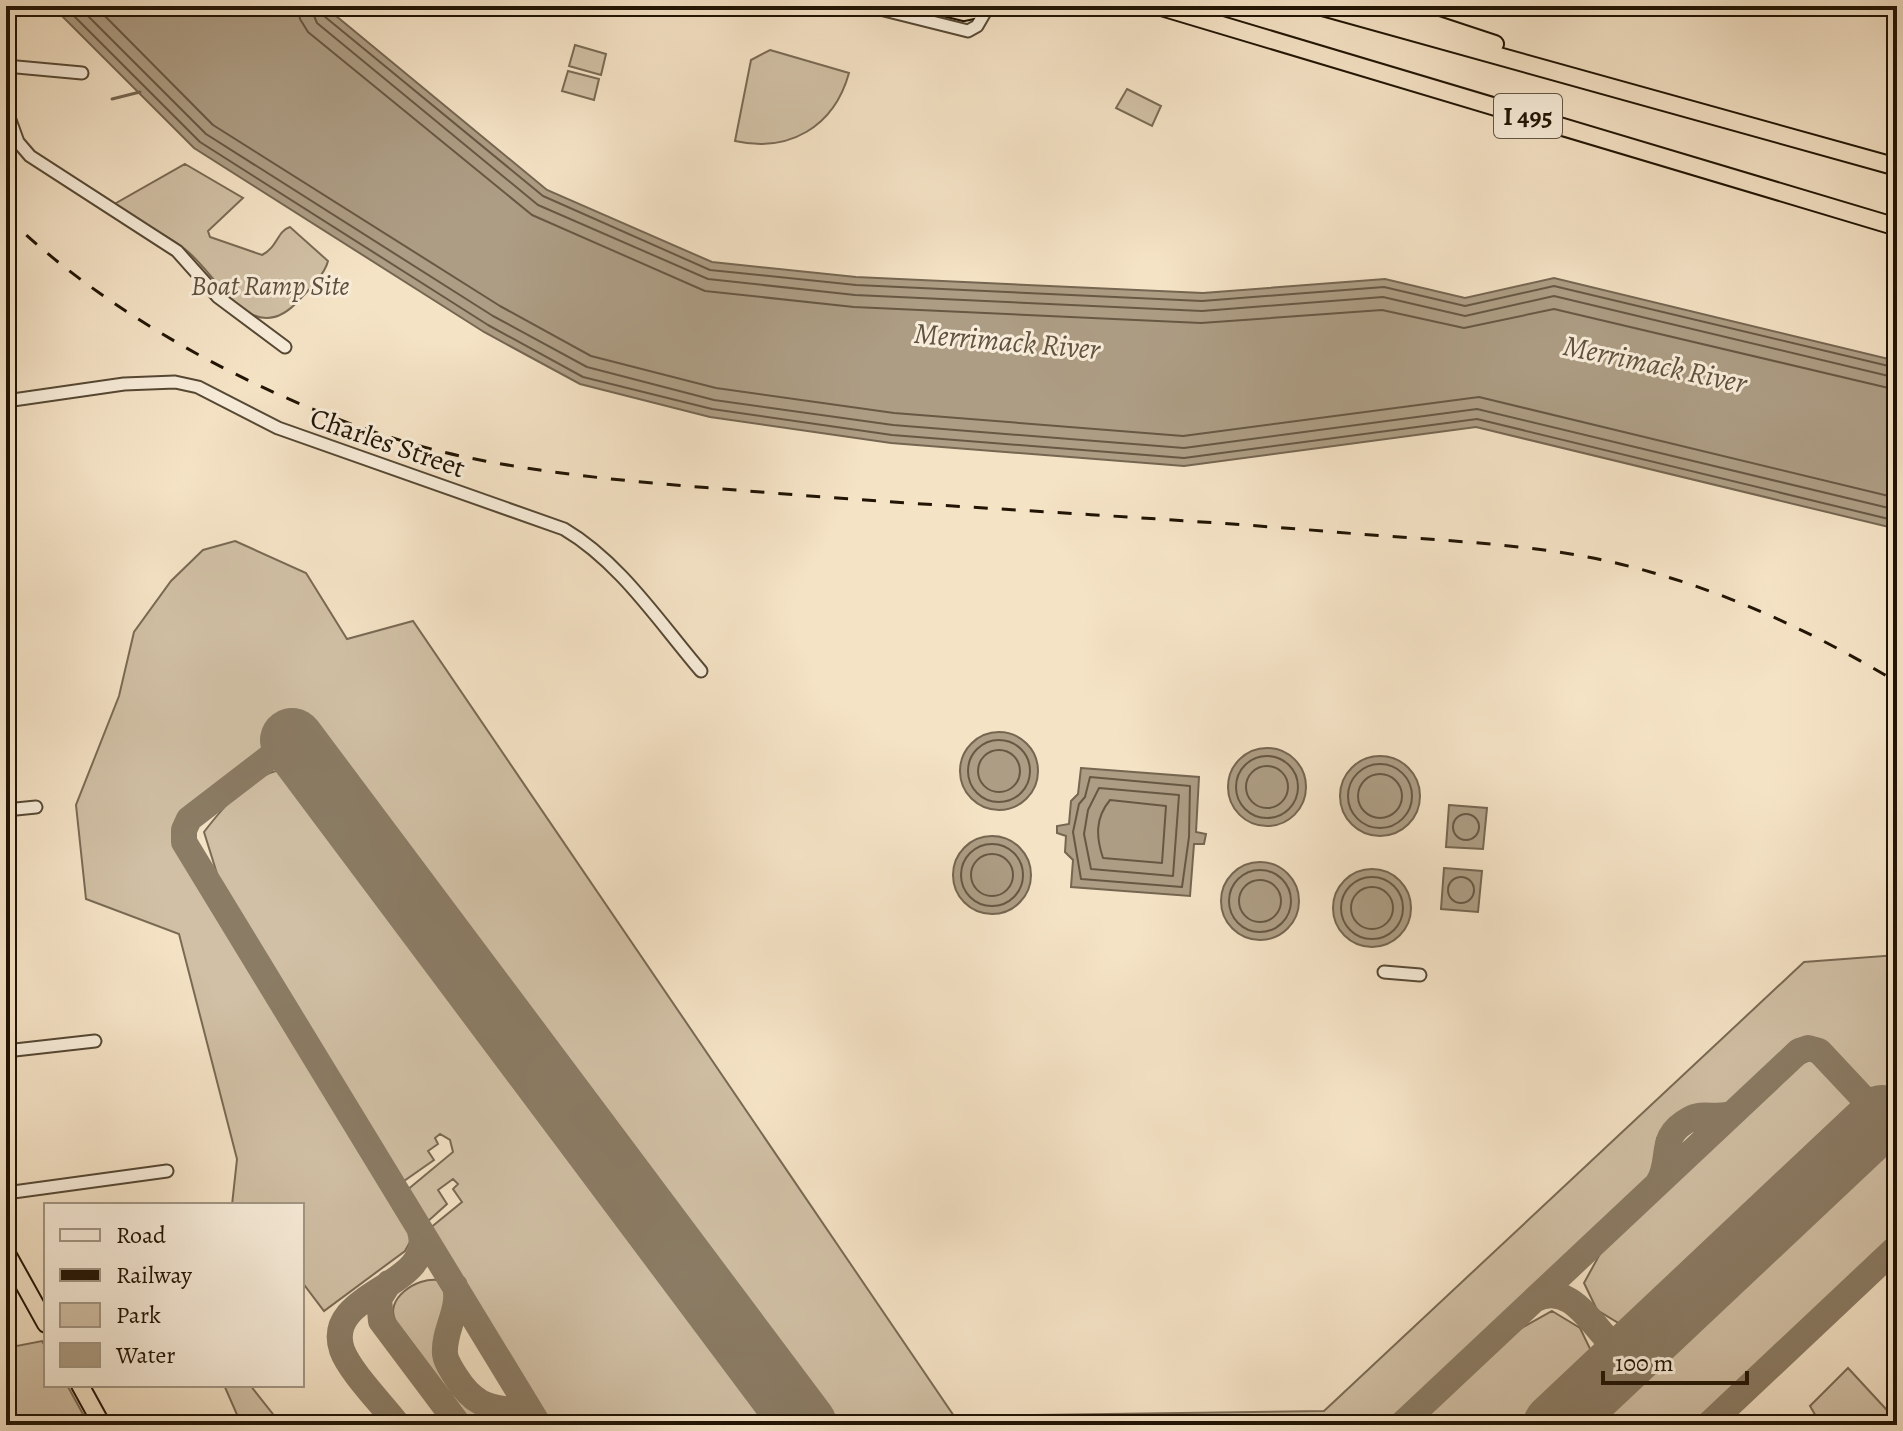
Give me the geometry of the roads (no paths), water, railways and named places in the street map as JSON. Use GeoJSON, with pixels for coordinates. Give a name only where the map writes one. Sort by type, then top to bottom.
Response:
{"type":"FeatureCollection","features":[{"type":"Feature","properties":{"kind":"highway"},"geometry":{"type":"LineString","coordinates":[[940,6],[964,12],[986,7]]}},
{"type":"Feature","properties":{"kind":"highway","name":"I 495"},"geometry":{"type":"LineString","coordinates":[[1158,6],[1897,227]]}},
{"type":"Feature","properties":{"kind":"highway","name":"I 495"},"geometry":{"type":"LineString","coordinates":[[1319,6],[1897,167]]}},
{"type":"Feature","properties":{"kind":"highway"},"geometry":{"type":"LineString","coordinates":[[1380,6],[1590,80]]}},
{"type":"Feature","properties":{"kind":"highway"},"geometry":{"type":"LineString","coordinates":[[6,1252],[44,1320]]}},
{"type":"Feature","properties":{"kind":"highway"},"geometry":{"type":"LineString","coordinates":[[81,1387],[102,1425]]}},
{"type":"Feature","properties":{"kind":"street"},"geometry":{"type":"LineString","coordinates":[[868,6],[964,31],[974,29],[986,7]]}},
{"type":"Feature","properties":{"kind":"street"},"geometry":{"type":"LineString","coordinates":[[6,67],[82,73]]}},
{"type":"Feature","properties":{"kind":"street"},"geometry":{"type":"LineString","coordinates":[[6,109],[18,142],[30,156],[177,251],[218,297],[285,347]]}},
{"type":"Feature","properties":{"kind":"street","name":"Charles Street"},"geometry":{"type":"LineString","coordinates":[[6,401],[124,384],[175,382],[198,387],[290,433],[564,529],[594,549],[701,671]]}},
{"type":"Feature","properties":{"kind":"street"},"geometry":{"type":"LineString","coordinates":[[6,810],[36,807]]}},
{"type":"Feature","properties":{"kind":"street"},"geometry":{"type":"LineString","coordinates":[[1384,972],[1420,975]]}},
{"type":"Feature","properties":{"kind":"street"},"geometry":{"type":"LineString","coordinates":[[6,1051],[95,1041]]}},
{"type":"Feature","properties":{"kind":"street"},"geometry":{"type":"LineString","coordinates":[[6,1193],[167,1171]]}},
{"type":"Feature","properties":{"kind":"water","name":"Merrimack River"},"geometry":{"type":"Polygon","coordinates":[[[52,6],[324,6],[547,190],[712,262],[856,277],[1203,293],[1385,279],[1465,298],[1554,278],[1897,361],[1897,529],[1476,427],[1184,466],[891,443],[710,417],[580,384],[484,332],[194,148],[52,6]]]}},
{"type":"Feature","properties":{"kind":"water"},"geometry":{"type":"Polygon","coordinates":[[[999,732],[1014,735],[1027,743],[1035,756],[1038,771],[1035,786],[1027,799],[1014,807],[999,810],[984,807],[971,799],[963,786],[960,771],[963,756],[971,743],[984,735],[999,732]]]}},
{"type":"Feature","properties":{"kind":"water"},"geometry":{"type":"Polygon","coordinates":[[[1267,748],[1282,751],[1295,759],[1303,772],[1306,787],[1303,802],[1295,815],[1282,823],[1267,826],[1252,823],[1239,815],[1231,802],[1228,787],[1231,772],[1239,759],[1252,751],[1267,748]]]}},
{"type":"Feature","properties":{"kind":"water"},"geometry":{"type":"Polygon","coordinates":[[[1380,756],[1395,759],[1408,768],[1417,781],[1420,796],[1417,811],[1408,824],[1395,833],[1380,836],[1365,833],[1352,824],[1343,811],[1340,796],[1343,781],[1352,768],[1365,759],[1380,756]]]}},
{"type":"Feature","properties":{"kind":"water"},"geometry":{"type":"Polygon","coordinates":[[[1081,768],[1199,777],[1196,832],[1206,834],[1204,844],[1194,844],[1190,896],[1071,887],[1073,860],[1065,852],[1066,836],[1057,833],[1057,826],[1069,824],[1071,801],[1078,794],[1081,768]]]}},
{"type":"Feature","properties":{"kind":"water"},"geometry":{"type":"Polygon","coordinates":[[[1449,805],[1487,808],[1483,849],[1446,847],[1449,805]]]}},
{"type":"Feature","properties":{"kind":"water"},"geometry":{"type":"Polygon","coordinates":[[[992,836],[1007,839],[1019,848],[1028,860],[1031,875],[1028,890],[1019,902],[1007,911],[992,914],[977,911],[965,902],[956,890],[953,875],[956,860],[965,848],[977,839],[992,836]]]}},
{"type":"Feature","properties":{"kind":"water"},"geometry":{"type":"Polygon","coordinates":[[[1260,862],[1275,865],[1287,874],[1296,886],[1299,901],[1296,916],[1287,928],[1275,937],[1260,940],[1245,937],[1233,928],[1224,916],[1221,901],[1224,886],[1233,874],[1245,865],[1260,862]]]}},
{"type":"Feature","properties":{"kind":"water"},"geometry":{"type":"Polygon","coordinates":[[[1444,868],[1482,871],[1478,912],[1441,909],[1444,868]]]}},
{"type":"Feature","properties":{"kind":"water"},"geometry":{"type":"Polygon","coordinates":[[[1372,869],[1387,872],[1404,886],[1411,908],[1408,923],[1394,940],[1372,947],[1357,944],[1340,930],[1333,908],[1336,893],[1350,876],[1372,869]]]}},
{"type":"Feature","properties":{"kind":"waterway"},"geometry":{"type":"LineString","coordinates":[[112,99],[140,92]]}},
{"type":"Feature","properties":{"kind":"railway"},"geometry":{"type":"LineString","coordinates":[[6,216],[53,258],[106,298],[226,370],[290,400],[418,446],[519,467],[638,482],[1268,527],[1559,552],[1632,567],[1736,601],[1802,630],[1897,682]]}},
{"type":"Feature","properties":{"kind":"park label","name":"Boat Ramp Site"},"geometry":{"type":"Point","coordinates":[270,285]}}]}
